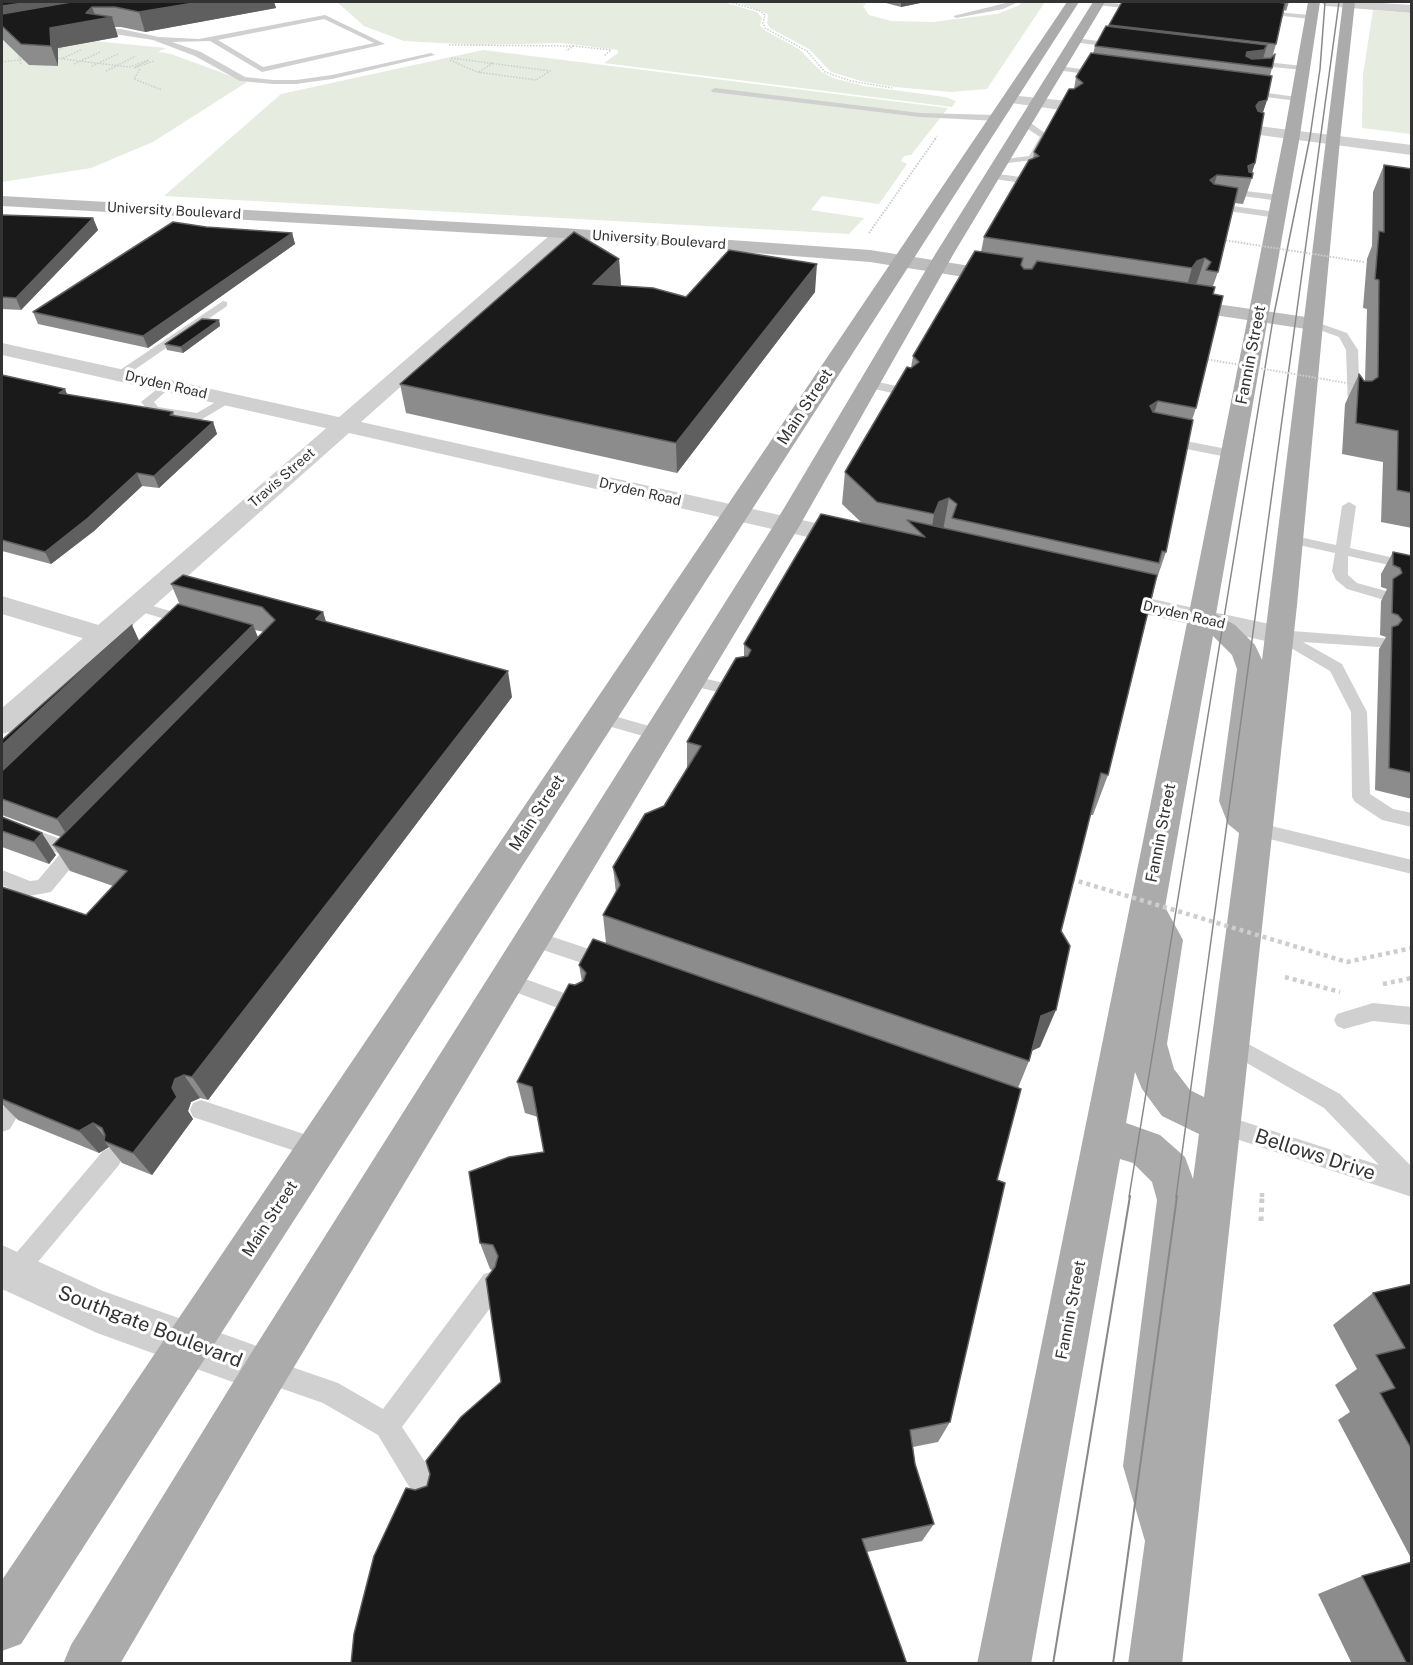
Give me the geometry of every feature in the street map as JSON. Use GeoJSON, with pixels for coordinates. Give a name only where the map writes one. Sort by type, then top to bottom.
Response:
{"type":"FeatureCollection","features":[{"type":"Feature","properties":{"kind":"main road","name":"Main Street"},"geometry":{"type":"LineString","coordinates":[[2,1625],[1073,2]]}},
{"type":"Feature","properties":{"kind":"main road"},"geometry":{"type":"LineString","coordinates":[[1155,1664],[1279,635],[1345,34],[1346,2]]}},
{"type":"Feature","properties":{"kind":"main road"},"geometry":{"type":"LineString","coordinates":[[90,1664],[266,1371],[787,525],[937,267],[1099,3]]}},
{"type":"Feature","properties":{"kind":"main road"},"geometry":{"type":"LineString","coordinates":[[1313,11],[1337,9],[1336,23],[1345,34]]}},
{"type":"Feature","properties":{"kind":"main road","name":"Fannin Street"},"geometry":{"type":"LineString","coordinates":[[1004,1664],[1278,207],[1300,59],[1313,11]]}},
{"type":"Feature","properties":{"kind":"main road","name":"University Boulevard"},"geometry":{"type":"LineString","coordinates":[[2,201],[563,233],[870,256],[1028,281]]}},
{"type":"Feature","properties":{"kind":"main road"},"geometry":{"type":"LineString","coordinates":[[1152,301],[1188,302],[1257,317],[1312,324]]}},
{"type":"Feature","properties":{"kind":"main road"},"geometry":{"type":"LineString","coordinates":[[1202,618],[1225,631],[1235,641],[1245,652],[1251,669],[1235,801],[1240,815],[1256,829]]}},
{"type":"Feature","properties":{"kind":"main road"},"geometry":{"type":"LineString","coordinates":[[1147,908],[1164,940],[1148,1044],[1156,1077],[1176,1103],[1220,1124]]}},
{"type":"Feature","properties":{"kind":"main road"},"geometry":{"type":"LineString","coordinates":[[1104,1134],[1146,1148],[1170,1171],[1178,1200],[1147,1466],[1169,1545]]}},
{"type":"Feature","properties":{"kind":"street"},"geometry":{"type":"LineString","coordinates":[[1326,2],[1412,9]]}},
{"type":"Feature","properties":{"kind":"street"},"geometry":{"type":"LineString","coordinates":[[1012,95],[1071,102]]}},
{"type":"Feature","properties":{"kind":"street"},"geometry":{"type":"LineString","coordinates":[[1259,126],[1293,115],[1333,135],[1412,150]]}},
{"type":"Feature","properties":{"kind":"street"},"geometry":{"type":"LineString","coordinates":[[1333,135],[1412,140]]}},
{"type":"Feature","properties":{"kind":"street","name":"Travis Street"},"geometry":{"type":"LineString","coordinates":[[2,724],[563,233]]}},
{"type":"Feature","properties":{"kind":"street","name":"Dryden Road"},"geometry":{"type":"LineString","coordinates":[[2,349],[880,546]]}},
{"type":"Feature","properties":{"kind":"street","name":"Dryden Road"},"geometry":{"type":"LineString","coordinates":[[1083,592],[1279,635]]}},
{"type":"Feature","properties":{"kind":"street"},"geometry":{"type":"LineString","coordinates":[[2,605],[102,635]]}},
{"type":"Feature","properties":{"kind":"street","name":"Southgate Boulevard"},"geometry":{"type":"LineString","coordinates":[[8,1270],[97,1311],[266,1371]]}},
{"type":"Feature","properties":{"kind":"lane"},"geometry":{"type":"LineString","coordinates":[[956,16],[1003,7],[1015,2]]}},
{"type":"Feature","properties":{"kind":"lane"},"geometry":{"type":"LineString","coordinates":[[1099,3],[1124,6]]}},
{"type":"Feature","properties":{"kind":"lane"},"geometry":{"type":"LineString","coordinates":[[1287,8],[1313,11]]}},
{"type":"Feature","properties":{"kind":"lane"},"geometry":{"type":"LineString","coordinates":[[1276,14],[1313,11]]}},
{"type":"Feature","properties":{"kind":"lane"},"geometry":{"type":"LineString","coordinates":[[1280,22],[1313,11]]}},
{"type":"Feature","properties":{"kind":"lane"},"geometry":{"type":"LineString","coordinates":[[99,31],[121,31],[159,39],[199,41],[325,17],[381,44],[262,70],[211,39]]}},
{"type":"Feature","properties":{"kind":"lane"},"geometry":{"type":"LineString","coordinates":[[1081,35],[1125,46]]}},
{"type":"Feature","properties":{"kind":"lane"},"geometry":{"type":"LineString","coordinates":[[159,39],[198,54],[243,79],[273,82],[296,82],[332,77],[431,55]]}},
{"type":"Feature","properties":{"kind":"lane"},"geometry":{"type":"LineString","coordinates":[[1254,78],[1261,77],[1265,63],[1300,59]]}},
{"type":"Feature","properties":{"kind":"lane"},"geometry":{"type":"LineString","coordinates":[[1058,68],[1108,74]]}},
{"type":"Feature","properties":{"kind":"lane"},"geometry":{"type":"LineString","coordinates":[[715,90],[920,115],[997,118]]}},
{"type":"Feature","properties":{"kind":"lane"},"geometry":{"type":"LineString","coordinates":[[1241,92],[1293,115]]}},
{"type":"Feature","properties":{"kind":"lane"},"geometry":{"type":"LineString","coordinates":[[997,169],[1032,158],[1045,136],[1025,123]]}},
{"type":"Feature","properties":{"kind":"lane"},"geometry":{"type":"LineString","coordinates":[[997,169],[1027,181]]}},
{"type":"Feature","properties":{"kind":"lane"},"geometry":{"type":"LineString","coordinates":[[1245,194],[1278,207]]}},
{"type":"Feature","properties":{"kind":"lane"},"geometry":{"type":"LineString","coordinates":[[1209,206],[1278,207]]}},
{"type":"Feature","properties":{"kind":"lane"},"geometry":{"type":"LineString","coordinates":[[120,374],[224,304]]}},
{"type":"Feature","properties":{"kind":"lane"},"geometry":{"type":"LineString","coordinates":[[1312,324],[1343,335],[1352,350],[1354,406]]}},
{"type":"Feature","properties":{"kind":"lane"},"geometry":{"type":"LineString","coordinates":[[869,384],[906,392]]}},
{"type":"Feature","properties":{"kind":"lane"},"geometry":{"type":"LineString","coordinates":[[1148,438],[1232,454]]}},
{"type":"Feature","properties":{"kind":"lane"},"geometry":{"type":"LineString","coordinates":[[1348,506],[1339,571],[1341,577],[1359,590],[1381,594]]}},
{"type":"Feature","properties":{"kind":"lane"},"geometry":{"type":"LineString","coordinates":[[1290,539],[1412,566]]}},
{"type":"Feature","properties":{"kind":"lane"},"geometry":{"type":"LineString","coordinates":[[136,606],[205,625]]}},
{"type":"Feature","properties":{"kind":"lane"},"geometry":{"type":"LineString","coordinates":[[167,636],[184,620]]}},
{"type":"Feature","properties":{"kind":"lane"},"geometry":{"type":"LineString","coordinates":[[1279,635],[1379,642]]}},
{"type":"Feature","properties":{"kind":"lane"},"geometry":{"type":"LineString","coordinates":[[1279,635],[1336,668],[1359,712],[1361,797],[1388,815],[1412,820]]}},
{"type":"Feature","properties":{"kind":"lane"},"geometry":{"type":"LineString","coordinates":[[690,680],[739,692]]}},
{"type":"Feature","properties":{"kind":"lane"},"geometry":{"type":"LineString","coordinates":[[600,718],[657,734]]}},
{"type":"Feature","properties":{"kind":"lane"},"geometry":{"type":"LineString","coordinates":[[2,824],[74,852]]}},
{"type":"Feature","properties":{"kind":"lane"},"geometry":{"type":"LineString","coordinates":[[1256,829],[1412,867]]}},
{"type":"Feature","properties":{"kind":"lane"},"geometry":{"type":"LineString","coordinates":[[2,876],[29,889],[44,887],[59,867],[91,835]]}},
{"type":"Feature","properties":{"kind":"lane"},"geometry":{"type":"LineString","coordinates":[[532,938],[625,970]]}},
{"type":"Feature","properties":{"kind":"lane"},"geometry":{"type":"LineString","coordinates":[[507,980],[579,1007]]}},
{"type":"Feature","properties":{"kind":"lane"},"geometry":{"type":"LineString","coordinates":[[1344,1020],[1372,1012],[1412,1016]]}},
{"type":"Feature","properties":{"kind":"lane"},"geometry":{"type":"LineString","coordinates":[[1230,1042],[1332,1101],[1412,1184]]}},
{"type":"Feature","properties":{"kind":"lane"},"geometry":{"type":"LineString","coordinates":[[201,1110],[316,1148]]}},
{"type":"Feature","properties":{"kind":"lane","name":"Bellows Drive"},"geometry":{"type":"LineString","coordinates":[[1220,1124],[1412,1184]]}},
{"type":"Feature","properties":{"kind":"lane"},"geometry":{"type":"LineString","coordinates":[[8,1270],[111,1158]]}},
{"type":"Feature","properties":{"kind":"lane"},"geometry":{"type":"LineString","coordinates":[[387,1426],[493,1283]]}},
{"type":"Feature","properties":{"kind":"lane"},"geometry":{"type":"LineString","coordinates":[[266,1371],[329,1392],[387,1426],[429,1493]]}},
{"type":"Feature","properties":{"kind":"path"},"geometry":{"type":"LineString","coordinates":[[730,2],[760,11],[765,15],[763,23],[765,28],[807,51],[825,72],[851,81],[896,89]]}},
{"type":"Feature","properties":{"kind":"path"},"geometry":{"type":"LineString","coordinates":[[439,45],[573,46],[611,50],[604,56]]}},
{"type":"Feature","properties":{"kind":"path"},"geometry":{"type":"LineString","coordinates":[[566,51],[573,46]]}},
{"type":"Feature","properties":{"kind":"path"},"geometry":{"type":"LineString","coordinates":[[54,52],[63,48]]}},
{"type":"Feature","properties":{"kind":"path"},"geometry":{"type":"LineString","coordinates":[[62,60],[81,50]]}},
{"type":"Feature","properties":{"kind":"path"},"geometry":{"type":"LineString","coordinates":[[18,51],[21,65]]}},
{"type":"Feature","properties":{"kind":"path"},"geometry":{"type":"LineString","coordinates":[[132,51],[142,52]]}},
{"type":"Feature","properties":{"kind":"path"},"geometry":{"type":"LineString","coordinates":[[74,64],[100,52]]}},
{"type":"Feature","properties":{"kind":"path"},"geometry":{"type":"LineString","coordinates":[[92,66],[118,54]]}},
{"type":"Feature","properties":{"kind":"path"},"geometry":{"type":"LineString","coordinates":[[7,56],[7,61]]}},
{"type":"Feature","properties":{"kind":"path"},"geometry":{"type":"LineString","coordinates":[[106,71],[137,56]]}},
{"type":"Feature","properties":{"kind":"path"},"geometry":{"type":"LineString","coordinates":[[51,57],[129,67],[149,60],[134,68],[155,60],[159,61],[139,70],[134,79],[162,90]]}},
{"type":"Feature","properties":{"kind":"path"},"geometry":{"type":"LineString","coordinates":[[448,57],[550,71],[536,80],[479,73],[453,62],[448,57]]}},
{"type":"Feature","properties":{"kind":"path"},"geometry":{"type":"LineString","coordinates":[[2,62],[31,58]]}},
{"type":"Feature","properties":{"kind":"path"},"geometry":{"type":"LineString","coordinates":[[479,73],[493,63]]}},
{"type":"Feature","properties":{"kind":"path"},"geometry":{"type":"LineString","coordinates":[[867,235],[952,115]]}},
{"type":"Feature","properties":{"kind":"path"},"geometry":{"type":"LineString","coordinates":[[1223,240],[1364,262]]}},
{"type":"Feature","properties":{"kind":"path"},"geometry":{"type":"LineString","coordinates":[[1205,359],[1359,385]]}},
{"type":"Feature","properties":{"kind":"path"},"geometry":{"type":"LineString","coordinates":[[1071,879],[1347,962],[1412,948]]}},
{"type":"Feature","properties":{"kind":"path"},"geometry":{"type":"LineString","coordinates":[[1285,977],[1338,992]]}},
{"type":"Feature","properties":{"kind":"path"},"geometry":{"type":"LineString","coordinates":[[1261,1221],[1262,1192]]}},
{"type":"Feature","properties":{"kind":"shaded area"},"geometry":{"type":"Polygon","coordinates":[[[337,2],[723,2],[757,12],[762,18],[760,26],[799,49],[822,72],[833,78],[864,86],[945,97],[956,101],[952,107],[604,63],[618,53],[618,50],[561,43],[476,45],[404,41],[364,26],[337,2]]]}},
{"type":"Feature","properties":{"kind":"shaded area"},"geometry":{"type":"Polygon","coordinates":[[[736,2],[868,2],[863,6],[869,15],[891,21],[932,22],[997,14],[1023,2],[1045,2],[987,89],[951,92],[895,87],[861,81],[831,72],[809,49],[770,28],[767,23],[768,14],[736,2]]]}},
{"type":"Feature","properties":{"kind":"shaded area"},"geometry":{"type":"Polygon","coordinates":[[[1373,10],[1411,13],[1411,134],[1362,128],[1363,75],[1373,10]]]}},
{"type":"Feature","properties":{"kind":"shaded area"},"geometry":{"type":"Polygon","coordinates":[[[19,38],[63,38],[166,48],[158,52],[171,54],[247,82],[153,142],[91,168],[2,182],[2,41],[19,38]]]}},
{"type":"Feature","properties":{"kind":"shaded area"},"geometry":{"type":"Polygon","coordinates":[[[483,50],[948,108],[911,155],[904,156],[901,161],[907,164],[879,204],[822,196],[811,210],[864,218],[849,234],[164,196],[281,94],[483,50]]]}},
{"type":"Feature","properties":{"kind":"building"},"geometry":{"type":"Polygon","coordinates":[[[2,2],[31,2],[2,6],[2,2]]]}},
{"type":"Feature","properties":{"kind":"building"},"geometry":{"type":"Polygon","coordinates":[[[71,2],[200,2],[139,12],[115,7],[92,7],[86,13],[112,17],[50,28],[51,46],[21,44],[2,26],[2,14],[71,2]]]}},
{"type":"Feature","properties":{"kind":"building"},"geometry":{"type":"Polygon","coordinates":[[[1122,2],[1285,3],[1276,44],[1109,25],[1122,2]]]}},
{"type":"Feature","properties":{"kind":"building"},"geometry":{"type":"Polygon","coordinates":[[[1106,26],[1267,45],[1264,50],[1247,52],[1246,56],[1252,59],[1271,58],[1275,54],[1272,68],[1095,46],[1106,26]]]}},
{"type":"Feature","properties":{"kind":"building"},"geometry":{"type":"Polygon","coordinates":[[[1091,53],[1272,76],[1267,100],[1259,102],[1256,106],[1258,111],[1264,113],[1255,163],[1248,166],[1249,172],[1253,173],[1252,178],[1217,175],[1210,180],[1214,184],[1238,188],[1218,272],[1206,270],[1211,262],[1205,258],[1197,261],[1192,268],[984,237],[1029,160],[1039,156],[1034,152],[1069,89],[1074,89],[1083,83],[1076,77],[1091,53]]]}},
{"type":"Feature","properties":{"kind":"building"},"geometry":{"type":"Polygon","coordinates":[[[1384,165],[1412,169],[1412,493],[1397,490],[1398,431],[1356,423],[1359,374],[1364,381],[1372,381],[1378,377],[1379,280],[1375,279],[1379,231],[1384,232],[1384,165]]]}},
{"type":"Feature","properties":{"kind":"building"},"geometry":{"type":"Polygon","coordinates":[[[2,215],[93,218],[16,298],[2,297],[2,215]]]}},
{"type":"Feature","properties":{"kind":"building"},"geometry":{"type":"Polygon","coordinates":[[[173,222],[206,227],[292,233],[143,336],[33,312],[173,222]]]}},
{"type":"Feature","properties":{"kind":"building"},"geometry":{"type":"Polygon","coordinates":[[[574,232],[619,259],[593,284],[653,288],[686,297],[729,250],[817,264],[676,443],[400,384],[574,232]]]}},
{"type":"Feature","properties":{"kind":"building"},"geometry":{"type":"Polygon","coordinates":[[[975,251],[1023,258],[1021,265],[1024,269],[1032,269],[1037,261],[1215,287],[1213,294],[1223,296],[1196,408],[1158,401],[1150,406],[1153,412],[1193,420],[1166,552],[1162,551],[1159,563],[952,518],[957,504],[949,498],[939,502],[934,514],[877,502],[845,472],[907,367],[911,368],[919,362],[913,356],[975,251]]]}},
{"type":"Feature","properties":{"kind":"building"},"geometry":{"type":"Polygon","coordinates":[[[202,319],[219,320],[181,347],[165,344],[202,319]]]}},
{"type":"Feature","properties":{"kind":"building"},"geometry":{"type":"Polygon","coordinates":[[[2,375],[65,389],[59,393],[173,412],[170,415],[213,422],[154,476],[137,473],[88,518],[45,552],[2,540],[2,375]]]}},
{"type":"Feature","properties":{"kind":"building"},"geometry":{"type":"Polygon","coordinates":[[[821,514],[925,537],[907,520],[1157,575],[1108,775],[1101,773],[1061,931],[1070,946],[1056,1010],[1041,1016],[1029,1061],[603,915],[620,885],[613,867],[645,814],[664,806],[701,746],[687,742],[736,658],[748,656],[751,650],[744,644],[821,514]]]}},
{"type":"Feature","properties":{"kind":"building"},"geometry":{"type":"Polygon","coordinates":[[[1393,552],[1412,556],[1412,773],[1389,768],[1392,627],[1398,625],[1402,620],[1398,615],[1392,613],[1393,579],[1402,573],[1400,568],[1393,565],[1393,552]]]}},
{"type":"Feature","properties":{"kind":"building"},"geometry":{"type":"Polygon","coordinates":[[[183,575],[323,612],[316,619],[508,671],[192,1077],[184,1075],[175,1079],[172,1088],[177,1097],[133,1153],[104,1141],[105,1135],[102,1128],[93,1123],[79,1131],[2,1099],[2,887],[86,915],[127,871],[53,845],[275,620],[262,607],[171,584],[183,575]]]}},
{"type":"Feature","properties":{"kind":"building"},"geometry":{"type":"Polygon","coordinates":[[[178,604],[253,625],[57,819],[2,799],[2,771],[178,604]]]}},
{"type":"Feature","properties":{"kind":"building"},"geometry":{"type":"Polygon","coordinates":[[[132,625],[2,745],[2,740],[132,625]]]}},
{"type":"Feature","properties":{"kind":"building"},"geometry":{"type":"Polygon","coordinates":[[[2,817],[42,833],[34,842],[2,831],[2,817]]]}},
{"type":"Feature","properties":{"kind":"building"},"geometry":{"type":"Polygon","coordinates":[[[593,939],[1021,1089],[997,1180],[1005,1183],[950,1422],[910,1430],[915,1464],[934,1524],[862,1539],[907,1664],[351,1664],[354,1634],[374,1556],[406,1488],[415,1490],[427,1486],[430,1474],[426,1461],[461,1417],[501,1382],[486,1279],[495,1267],[498,1256],[493,1245],[480,1243],[469,1172],[509,1157],[544,1152],[532,1087],[517,1082],[569,984],[575,985],[583,981],[586,973],[579,965],[593,939]]]}},
{"type":"Feature","properties":{"kind":"building"},"geometry":{"type":"Polygon","coordinates":[[[1412,1284],[1412,1450],[1380,1393],[1395,1388],[1376,1355],[1405,1348],[1373,1293],[1412,1284]]]}},
{"type":"Feature","properties":{"kind":"building"},"geometry":{"type":"Polygon","coordinates":[[[1412,1562],[1412,1664],[1407,1664],[1362,1576],[1412,1562]]]}},
{"type":"Feature","properties":{"kind":"tram line"},"geometry":{"type":"LineString","coordinates":[[1129,1197],[1273,319],[1310,137],[1320,69],[1325,2]]}},
{"type":"Feature","properties":{"kind":"tram line"},"geometry":{"type":"LineString","coordinates":[[1176,1197],[1339,2]]}},
{"type":"Feature","properties":{"kind":"tram line"},"geometry":{"type":"LineString","coordinates":[[1053,1664],[1130,1196]]}},
{"type":"Feature","properties":{"kind":"tram line"},"geometry":{"type":"LineString","coordinates":[[1113,1664],[1177,1196]]}}]}
